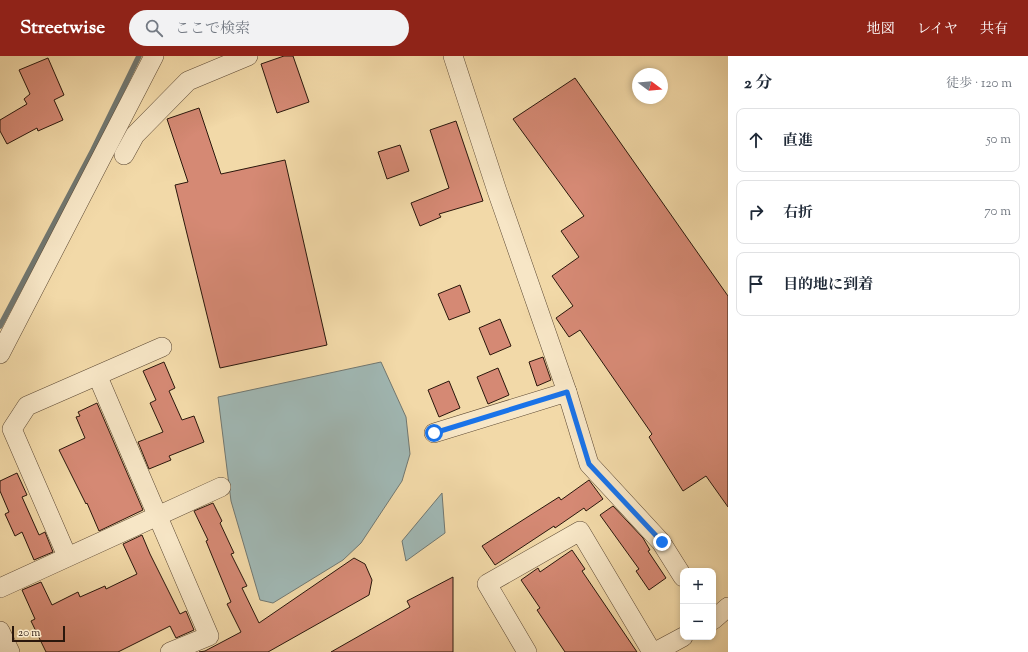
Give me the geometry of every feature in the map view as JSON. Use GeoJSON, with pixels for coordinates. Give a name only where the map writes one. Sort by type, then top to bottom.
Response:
{"type":"FeatureCollection","features":[{"type":"Feature","properties":{"kind":"street"},"geometry":{"type":"LineString","coordinates":[[0,354],[154,56]]}},
{"type":"Feature","properties":{"kind":"street"},"geometry":{"type":"LineString","coordinates":[[124,155],[135,135],[188,81],[248,56]]}},
{"type":"Feature","properties":{"kind":"street"},"geometry":{"type":"LineString","coordinates":[[453,56],[497,192],[567,392],[589,464],[662,542],[680,572]]}},
{"type":"Feature","properties":{"kind":"street"},"geometry":{"type":"LineString","coordinates":[[67,556],[12,429],[27,406],[98,377],[162,348]]}},
{"type":"Feature","properties":{"kind":"street"},"geometry":{"type":"LineString","coordinates":[[98,377],[209,636],[170,652]]}},
{"type":"Feature","properties":{"kind":"street"},"geometry":{"type":"LineString","coordinates":[[434,433],[567,392]]}},
{"type":"Feature","properties":{"kind":"street"},"geometry":{"type":"LineString","coordinates":[[0,588],[67,556],[221,487]]}},
{"type":"Feature","properties":{"kind":"street"},"geometry":{"type":"LineString","coordinates":[[527,652],[488,584],[580,531],[654,652],[680,639]]}},
{"type":"Feature","properties":{"kind":"street"},"geometry":{"type":"LineString","coordinates":[[716,618],[728,608]]}},
{"type":"Feature","properties":{"kind":"street"},"geometry":{"type":"LineString","coordinates":[[0,631],[10,652]]}},
{"type":"Feature","properties":{"kind":"water"},"geometry":{"type":"Polygon","coordinates":[[[381,362],[406,417],[410,454],[402,481],[361,543],[343,560],[273,603],[260,600],[231,501],[218,397],[381,362]]]}},
{"type":"Feature","properties":{"kind":"water"},"geometry":{"type":"Polygon","coordinates":[[[442,493],[445,533],[406,561],[402,541],[442,493]]]}},
{"type":"Feature","properties":{"kind":"building"},"geometry":{"type":"Polygon","coordinates":[[[284,56],[293,56],[309,102],[277,113],[261,64],[284,56]]]}},
{"type":"Feature","properties":{"kind":"building"},"geometry":{"type":"Polygon","coordinates":[[[48,58],[64,95],[54,100],[63,120],[38,131],[37,128],[7,144],[0,131],[0,120],[27,104],[24,99],[30,94],[19,70],[48,58]]]}},
{"type":"Feature","properties":{"kind":"building"},"geometry":{"type":"Polygon","coordinates":[[[575,78],[728,296],[728,507],[706,476],[683,491],[649,437],[652,434],[580,330],[569,337],[556,318],[573,306],[552,276],[579,257],[561,231],[584,216],[513,119],[575,78]]]}},
{"type":"Feature","properties":{"kind":"building"},"geometry":{"type":"Polygon","coordinates":[[[199,108],[221,174],[285,160],[327,345],[220,368],[175,185],[188,182],[167,119],[199,108]]]}},
{"type":"Feature","properties":{"kind":"building"},"geometry":{"type":"Polygon","coordinates":[[[456,121],[483,201],[439,214],[441,217],[420,226],[411,203],[449,188],[430,130],[456,121]]]}},
{"type":"Feature","properties":{"kind":"building"},"geometry":{"type":"Polygon","coordinates":[[[400,145],[409,171],[387,179],[378,152],[400,145]]]}},
{"type":"Feature","properties":{"kind":"building"},"geometry":{"type":"Polygon","coordinates":[[[460,285],[470,312],[449,320],[438,294],[460,285]]]}},
{"type":"Feature","properties":{"kind":"building"},"geometry":{"type":"Polygon","coordinates":[[[500,319],[511,346],[490,355],[479,328],[500,319]]]}},
{"type":"Feature","properties":{"kind":"building"},"geometry":{"type":"Polygon","coordinates":[[[543,357],[551,380],[537,386],[529,362],[543,357]]]}},
{"type":"Feature","properties":{"kind":"building"},"geometry":{"type":"Polygon","coordinates":[[[164,362],[175,388],[169,391],[182,420],[194,416],[204,442],[169,456],[171,460],[149,469],[138,442],[163,432],[150,403],[156,400],[143,371],[164,362]]]}},
{"type":"Feature","properties":{"kind":"building"},"geometry":{"type":"Polygon","coordinates":[[[498,368],[509,395],[488,404],[477,377],[498,368]]]}},
{"type":"Feature","properties":{"kind":"building"},"geometry":{"type":"Polygon","coordinates":[[[449,381],[460,408],[439,417],[428,390],[449,381]]]}},
{"type":"Feature","properties":{"kind":"building"},"geometry":{"type":"Polygon","coordinates":[[[97,403],[143,510],[99,531],[87,503],[86,504],[59,450],[85,438],[76,417],[80,416],[78,412],[97,403]]]}},
{"type":"Feature","properties":{"kind":"building"},"geometry":{"type":"Polygon","coordinates":[[[17,473],[27,495],[22,497],[39,535],[45,532],[53,552],[34,560],[22,532],[15,536],[5,514],[9,512],[0,491],[0,481],[17,473]]]}},
{"type":"Feature","properties":{"kind":"building"},"geometry":{"type":"Polygon","coordinates":[[[589,480],[603,499],[586,511],[584,508],[555,528],[554,526],[495,565],[482,546],[559,497],[561,500],[589,480]]]}},
{"type":"Feature","properties":{"kind":"building"},"geometry":{"type":"Polygon","coordinates":[[[213,503],[222,521],[220,523],[234,553],[231,554],[247,586],[242,588],[259,623],[354,558],[365,564],[372,580],[369,595],[268,652],[199,652],[205,651],[241,632],[227,604],[231,602],[206,541],[208,540],[194,511],[213,503]]]}},
{"type":"Feature","properties":{"kind":"building"},"geometry":{"type":"Polygon","coordinates":[[[613,506],[643,538],[650,550],[648,551],[666,578],[649,590],[636,571],[639,569],[600,515],[613,506]]]}},
{"type":"Feature","properties":{"kind":"building"},"geometry":{"type":"Polygon","coordinates":[[[142,535],[180,614],[186,611],[194,630],[176,638],[170,626],[118,652],[46,652],[31,621],[35,619],[22,590],[41,582],[52,605],[78,592],[80,597],[105,586],[106,589],[137,574],[123,544],[142,535]]]}},
{"type":"Feature","properties":{"kind":"building"},"geometry":{"type":"Polygon","coordinates":[[[572,550],[585,569],[582,571],[637,652],[565,652],[537,610],[540,608],[521,580],[538,568],[540,572],[572,550]]]}},
{"type":"Feature","properties":{"kind":"building"},"geometry":{"type":"Polygon","coordinates":[[[453,577],[453,652],[331,652],[410,607],[407,601],[453,577]]]}},
{"type":"Feature","properties":{"kind":"waterway"},"geometry":{"type":"LineString","coordinates":[[0,326],[93,150],[139,56]]}},
{"type":"Feature","properties":{"kind":"route"},"geometry":{"type":"LineString","coordinates":[[434,433],[567,392],[589,464],[662,542]]}}]}
